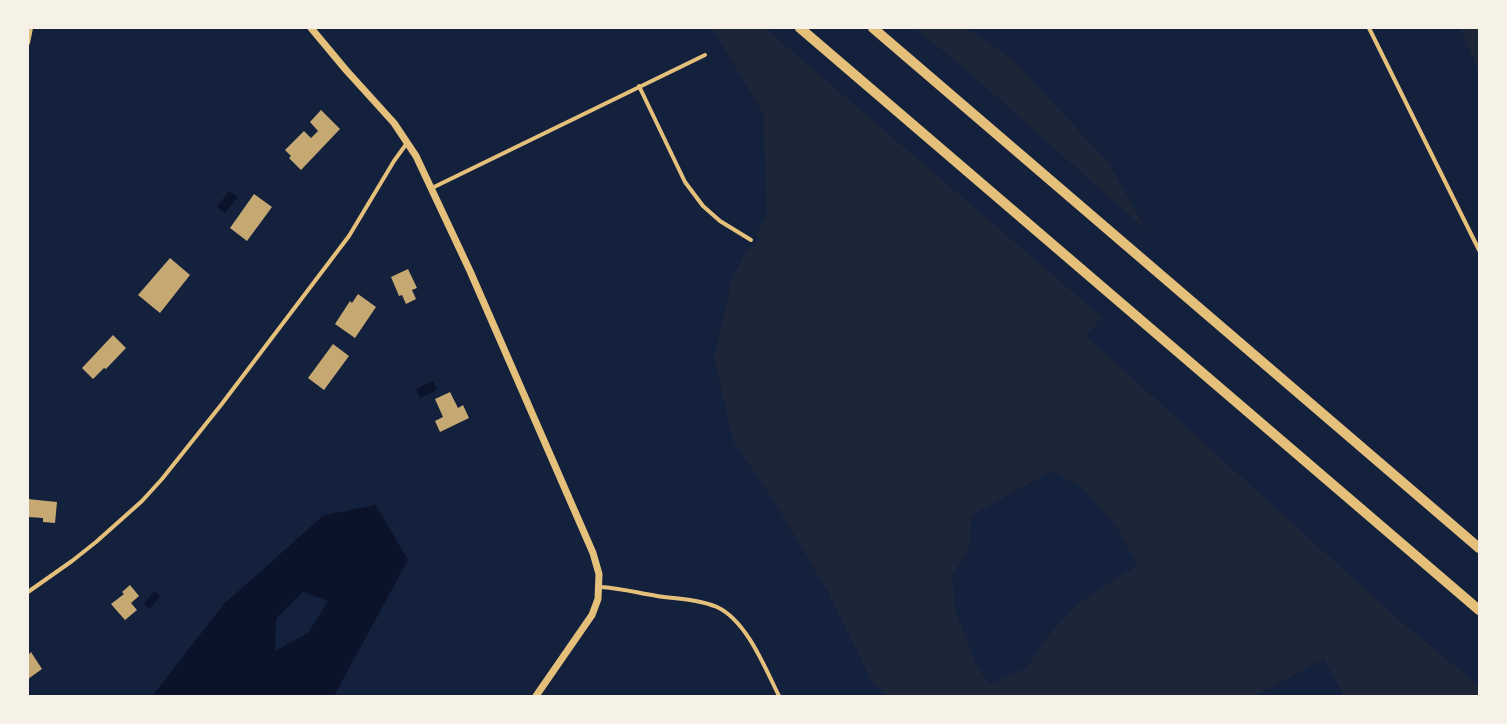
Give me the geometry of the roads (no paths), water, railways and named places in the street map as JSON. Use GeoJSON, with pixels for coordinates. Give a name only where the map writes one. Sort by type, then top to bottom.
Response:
{"type":"FeatureCollection","features":[{"type":"Feature","properties":{"kind":"highway"},"geometry":{"type":"LineString","coordinates":[[800,28],[1479,610]]}},
{"type":"Feature","properties":{"kind":"highway"},"geometry":{"type":"LineString","coordinates":[[873,28],[1479,548]]}},
{"type":"Feature","properties":{"kind":"street"},"geometry":{"type":"LineString","coordinates":[[28,43],[31,28]]}},
{"type":"Feature","properties":{"kind":"street"},"geometry":{"type":"LineString","coordinates":[[311,28],[346,70],[394,123],[416,156],[470,271],[594,554],[599,574],[600,587],[598,599],[592,615],[536,696]]}},
{"type":"Feature","properties":{"kind":"street"},"geometry":{"type":"LineString","coordinates":[[1369,28],[1479,250]]}},
{"type":"Feature","properties":{"kind":"street"},"geometry":{"type":"LineString","coordinates":[[432,188],[705,54]]}},
{"type":"Feature","properties":{"kind":"street"},"geometry":{"type":"LineString","coordinates":[[639,86],[689,188],[703,206],[720,221],[751,240]]}},
{"type":"Feature","properties":{"kind":"street"},"geometry":{"type":"LineString","coordinates":[[28,592],[96,542],[142,501],[162,479],[222,405],[349,236],[394,161],[407,143]]}},
{"type":"Feature","properties":{"kind":"street"},"geometry":{"type":"LineString","coordinates":[[600,587],[615,588],[656,596],[682,598],[718,608],[738,623],[747,636],[779,696]]}}]}
